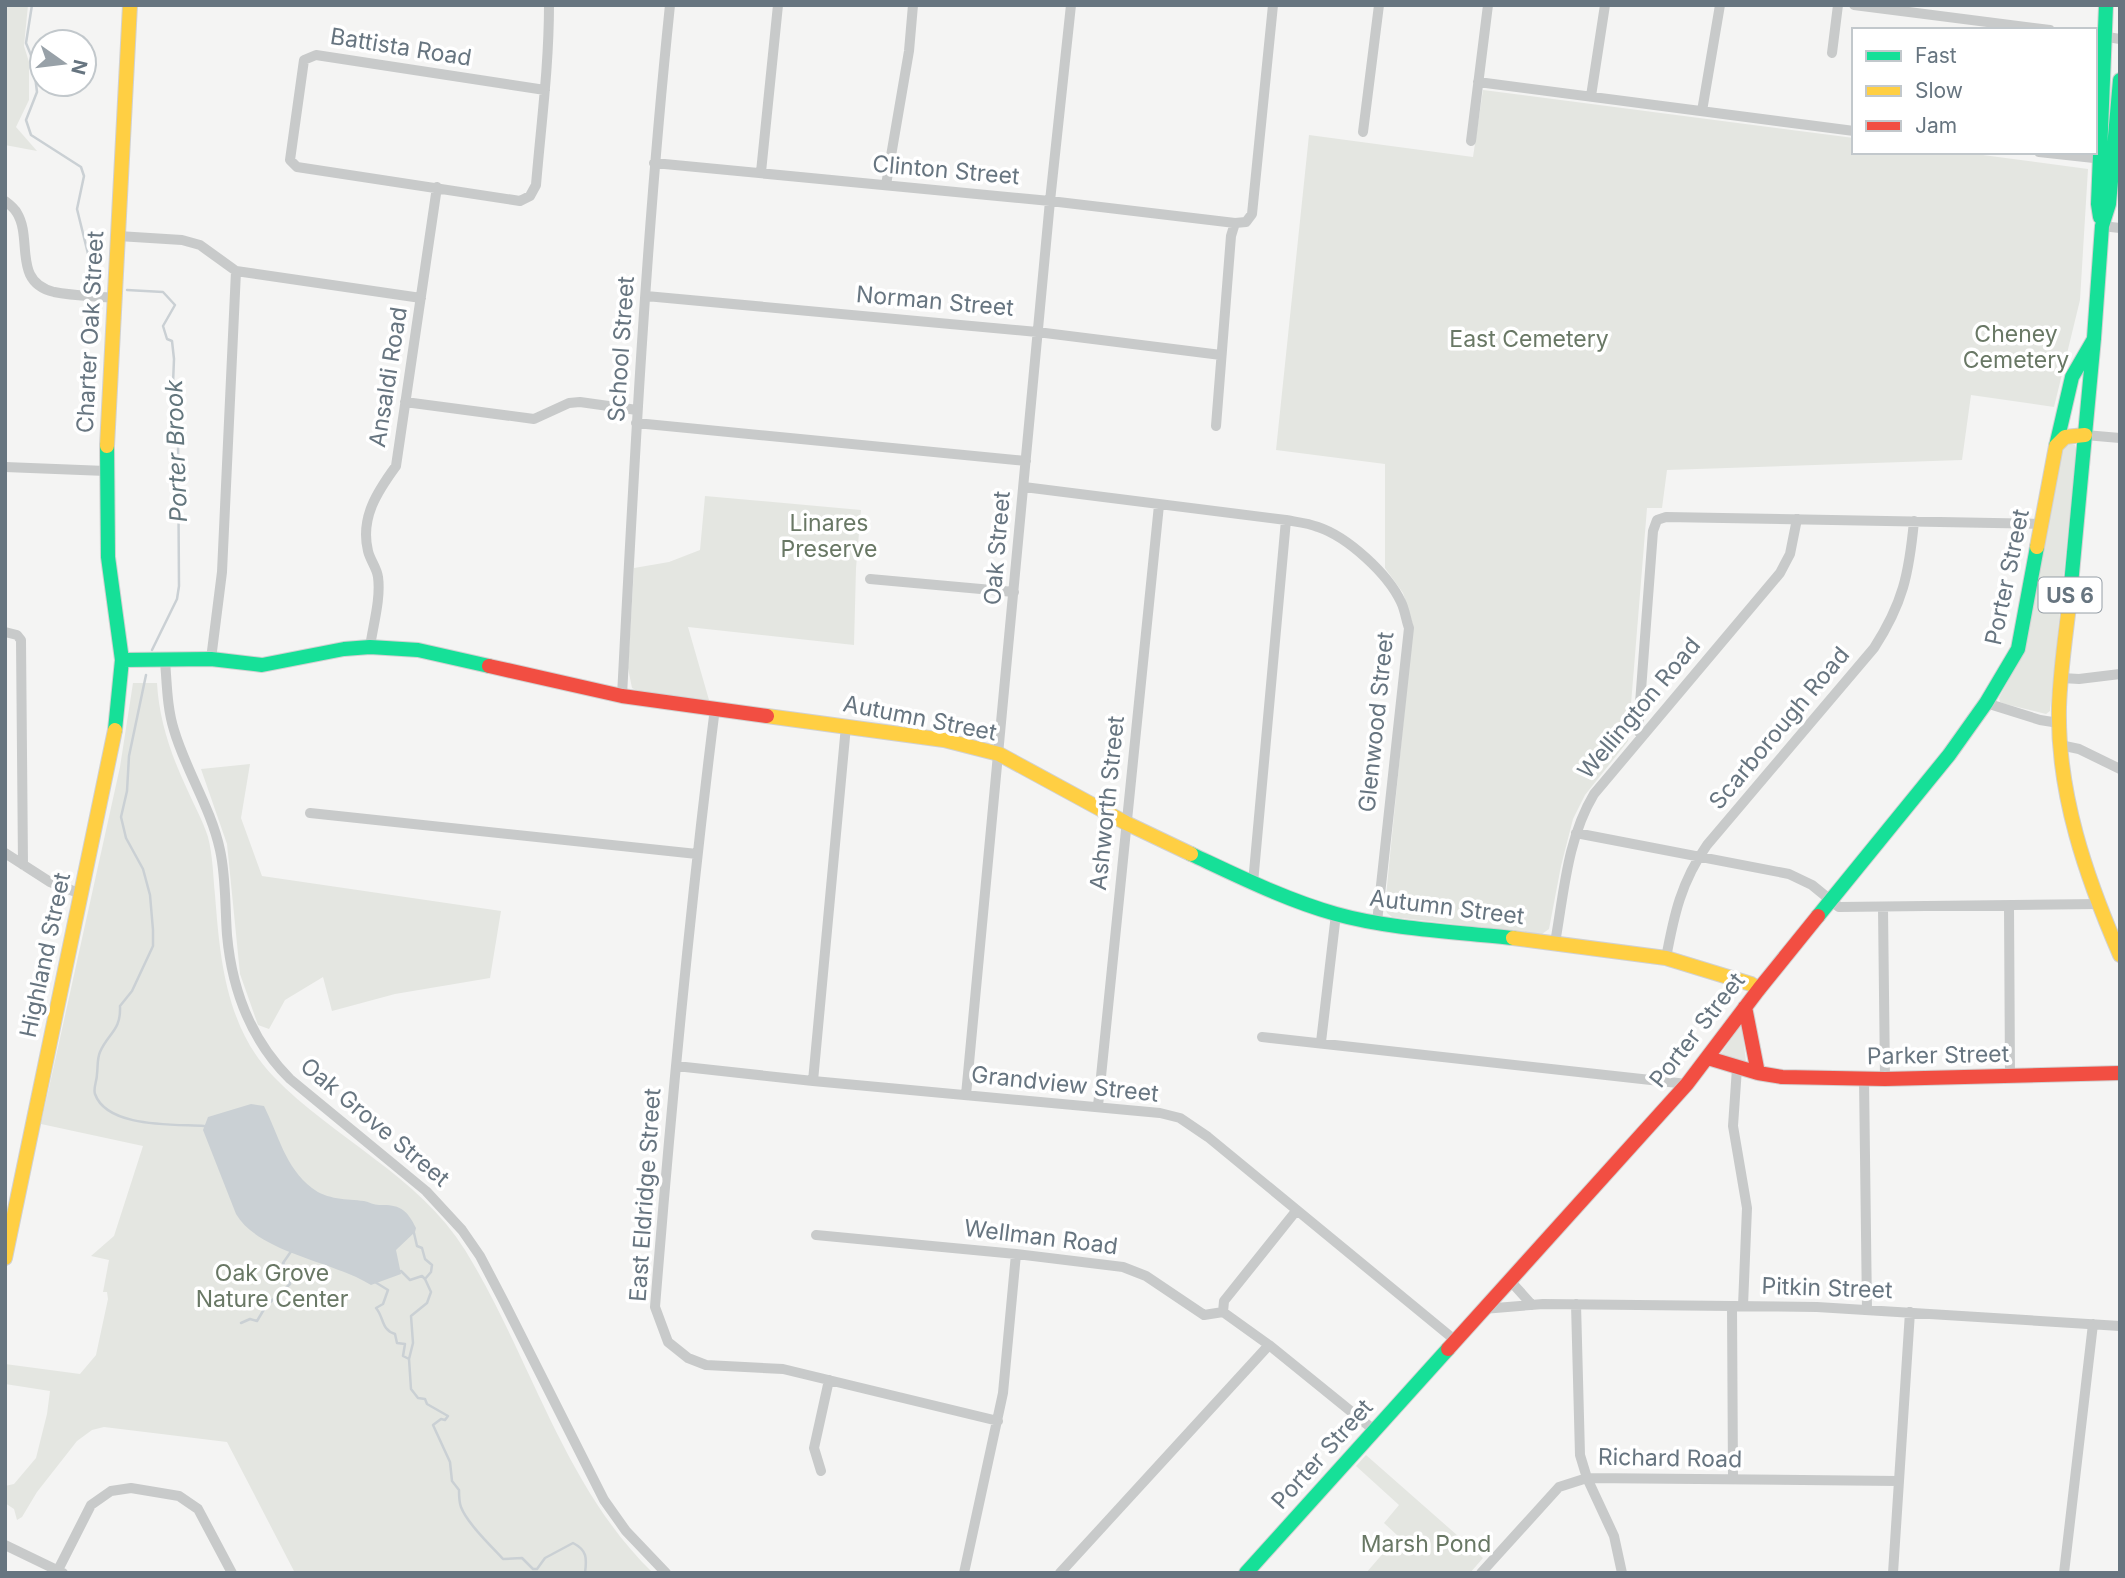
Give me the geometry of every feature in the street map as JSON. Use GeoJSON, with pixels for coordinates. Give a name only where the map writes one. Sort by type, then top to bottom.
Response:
{"type":"FeatureCollection","features":[{"type":"Feature","properties":{"kind":"street","name":"Charter Oak Street"},"geometry":{"type":"LineString","coordinates":[[122,660],[108,556],[106,471],[130,5]]}},
{"type":"Feature","properties":{"kind":"street"},"geometry":{"type":"LineString","coordinates":[[545,90],[549,5]]}},
{"type":"Feature","properties":{"kind":"street","name":"School Street"},"geometry":{"type":"LineString","coordinates":[[622,696],[653,163],[670,5]]}},
{"type":"Feature","properties":{"kind":"street"},"geometry":{"type":"LineString","coordinates":[[761,172],[778,5]]}},
{"type":"Feature","properties":{"kind":"street"},"geometry":{"type":"LineString","coordinates":[[886,185],[909,51],[914,5]]}},
{"type":"Feature","properties":{"kind":"street","name":"Oak Street"},"geometry":{"type":"LineString","coordinates":[[965,1095],[1070,5]]}},
{"type":"Feature","properties":{"kind":"street"},"geometry":{"type":"LineString","coordinates":[[1216,426],[1231,236],[1235,223],[1246,222],[1252,214],[1273,5]]}},
{"type":"Feature","properties":{"kind":"street"},"geometry":{"type":"LineString","coordinates":[[1363,132],[1379,5]]}},
{"type":"Feature","properties":{"kind":"street"},"geometry":{"type":"LineString","coordinates":[[1471,141],[1488,5]]}},
{"type":"Feature","properties":{"kind":"street"},"geometry":{"type":"LineString","coordinates":[[1591,96],[1605,5]]}},
{"type":"Feature","properties":{"kind":"street"},"geometry":{"type":"LineString","coordinates":[[1702,111],[1720,5]]}},
{"type":"Feature","properties":{"kind":"street"},"geometry":{"type":"LineString","coordinates":[[1832,53],[1838,5]]}},
{"type":"Feature","properties":{"kind":"street"},"geometry":{"type":"LineString","coordinates":[[1854,5],[2034,28]]}},
{"type":"Feature","properties":{"kind":"street","name":"US 6"},"geometry":{"type":"LineString","coordinates":[[2106,5],[2100,36],[2109,204],[2102,226],[2059,723],[2066,793],[2099,904],[2120,955]]}},
{"type":"Feature","properties":{"kind":"street"},"geometry":{"type":"LineString","coordinates":[[2100,36],[2120,39]]}},
{"type":"Feature","properties":{"kind":"street","name":"Battista Road"},"geometry":{"type":"LineString","coordinates":[[317,55],[545,90],[536,185],[530,196],[520,201],[437,187],[297,167],[290,160],[304,60],[317,55]]}},
{"type":"Feature","properties":{"kind":"street"},"geometry":{"type":"LineString","coordinates":[[1478,82],[1852,131]]}},
{"type":"Feature","properties":{"kind":"street"},"geometry":{"type":"LineString","coordinates":[[2102,93],[2119,90]]}},
{"type":"Feature","properties":{"kind":"street","name":"US 6"},"geometry":{"type":"LineString","coordinates":[[2106,160],[2119,90]]}},
{"type":"Feature","properties":{"kind":"street"},"geometry":{"type":"LineString","coordinates":[[2056,154],[2106,160]]}},
{"type":"Feature","properties":{"kind":"street","name":"Clinton Street"},"geometry":{"type":"LineString","coordinates":[[653,163],[1050,201],[1235,223]]}},
{"type":"Feature","properties":{"kind":"street","name":"Ansaldi Road"},"geometry":{"type":"LineString","coordinates":[[370,647],[378,575],[368,552],[366,535],[371,503],[396,467],[437,187]]}},
{"type":"Feature","properties":{"kind":"street"},"geometry":{"type":"LineString","coordinates":[[5,201],[17,213],[23,233],[25,264],[35,282],[52,292],[114,298]]}},
{"type":"Feature","properties":{"kind":"street"},"geometry":{"type":"LineString","coordinates":[[2102,226],[2120,228]]}},
{"type":"Feature","properties":{"kind":"street"},"geometry":{"type":"LineString","coordinates":[[118,236],[182,240],[200,245],[236,271],[421,298]]}},
{"type":"Feature","properties":{"kind":"street"},"geometry":{"type":"LineString","coordinates":[[211,659],[222,572],[236,271]]}},
{"type":"Feature","properties":{"kind":"street","name":"Norman Street"},"geometry":{"type":"LineString","coordinates":[[646,296],[1037,332],[1221,355]]}},
{"type":"Feature","properties":{"kind":"street","name":"Porter Street"},"geometry":{"type":"LineString","coordinates":[[1246,1573],[1687,1083],[1759,989],[1931,779],[1986,703],[2018,649],[2056,446],[2072,376],[2094,338]]}},
{"type":"Feature","properties":{"kind":"street"},"geometry":{"type":"LineString","coordinates":[[405,402],[534,419],[561,406],[580,402],[637,411]]}},
{"type":"Feature","properties":{"kind":"street"},"geometry":{"type":"LineString","coordinates":[[636,423],[1026,461]]}},
{"type":"Feature","properties":{"kind":"street"},"geometry":{"type":"LineString","coordinates":[[2056,446],[2064,437],[2085,435],[2120,438]]}},
{"type":"Feature","properties":{"kind":"street"},"geometry":{"type":"LineString","coordinates":[[5,467],[106,471]]}},
{"type":"Feature","properties":{"kind":"street","name":"Glenwood Street"},"geometry":{"type":"LineString","coordinates":[[1024,487],[1286,520],[1318,527],[1342,539],[1385,579],[1401,601],[1409,628],[1377,922]]}},
{"type":"Feature","properties":{"kind":"street","name":"Ashworth Street"},"geometry":{"type":"LineString","coordinates":[[1098,1106],[1158,505]]}},
{"type":"Feature","properties":{"kind":"street"},"geometry":{"type":"LineString","coordinates":[[1642,737],[1639,717],[1653,531],[1657,520],[1667,517],[2042,524]]}},
{"type":"Feature","properties":{"kind":"street","name":"Wellington Road"},"geometry":{"type":"LineString","coordinates":[[1555,943],[1576,833],[1583,812],[1594,794],[1780,573],[1790,554],[1797,519]]}},
{"type":"Feature","properties":{"kind":"street"},"geometry":{"type":"LineString","coordinates":[[1254,883],[1286,520]]}},
{"type":"Feature","properties":{"kind":"street","name":"Scarborough Road"},"geometry":{"type":"LineString","coordinates":[[1666,958],[1675,911],[1689,875],[1700,856],[1874,648],[1884,632],[1899,604],[1906,582],[1914,522]]}},
{"type":"Feature","properties":{"kind":"street"},"geometry":{"type":"LineString","coordinates":[[870,579],[1014,592]]}},
{"type":"Feature","properties":{"kind":"street"},"geometry":{"type":"LineString","coordinates":[[5,632],[18,635],[21,640],[23,865]]}},
{"type":"Feature","properties":{"kind":"street","name":"Autumn Street"},"geometry":{"type":"LineString","coordinates":[[122,660],[211,659],[262,665],[344,649],[370,647],[418,650],[622,696],[944,740],[999,754],[1126,823],[1254,883],[1336,914],[1377,922],[1666,958],[1759,989]]}},
{"type":"Feature","properties":{"kind":"street","name":"Highland Street"},"geometry":{"type":"LineString","coordinates":[[5,1258],[116,727],[122,660]]}},
{"type":"Feature","properties":{"kind":"street","name":"Oak Grove Street"},"geometry":{"type":"LineString","coordinates":[[165,661],[167,696],[173,728],[213,825],[220,850],[234,975],[254,1034],[270,1059],[290,1079],[426,1191],[462,1230],[480,1256],[604,1500],[626,1531],[666,1573]]}},
{"type":"Feature","properties":{"kind":"street"},"geometry":{"type":"LineString","coordinates":[[2063,678],[2079,679],[2120,674]]}},
{"type":"Feature","properties":{"kind":"street"},"geometry":{"type":"LineString","coordinates":[[1986,703],[2040,720],[2059,723]]}},
{"type":"Feature","properties":{"kind":"street","name":"East Eldridge Street"},"geometry":{"type":"LineString","coordinates":[[715,708],[676,1066],[655,1307],[660,1327],[676,1350],[706,1365],[783,1369],[998,1421]]}},
{"type":"Feature","properties":{"kind":"street"},"geometry":{"type":"LineString","coordinates":[[813,1081],[846,726]]}},
{"type":"Feature","properties":{"kind":"street"},"geometry":{"type":"LineString","coordinates":[[2060,745],[2079,749],[2120,769]]}},
{"type":"Feature","properties":{"kind":"street"},"geometry":{"type":"LineString","coordinates":[[310,813],[697,854]]}},
{"type":"Feature","properties":{"kind":"street"},"geometry":{"type":"LineString","coordinates":[[1576,833],[1789,874],[1812,885],[1839,907],[2099,904]]}},
{"type":"Feature","properties":{"kind":"street"},"geometry":{"type":"LineString","coordinates":[[5,853],[50,882],[81,894]]}},
{"type":"Feature","properties":{"kind":"street"},"geometry":{"type":"LineString","coordinates":[[2009,906],[2010,1077]]}},
{"type":"Feature","properties":{"kind":"street"},"geometry":{"type":"LineString","coordinates":[[1883,908],[1885,1079]]}},
{"type":"Feature","properties":{"kind":"street"},"geometry":{"type":"LineString","coordinates":[[1321,1042],[1336,914]]}},
{"type":"Feature","properties":{"kind":"street"},"geometry":{"type":"LineString","coordinates":[[1745,1007],[1758,1073]]}},
{"type":"Feature","properties":{"kind":"street"},"geometry":{"type":"LineString","coordinates":[[1262,1037],[1687,1083]]}},
{"type":"Feature","properties":{"kind":"street","name":"Parker Street"},"geometry":{"type":"LineString","coordinates":[[1708,1058],[1737,1068],[1782,1077],[1885,1079],[2120,1073]]}},
{"type":"Feature","properties":{"kind":"street","name":"Grandview Street"},"geometry":{"type":"LineString","coordinates":[[676,1066],[1098,1106],[1180,1118],[1208,1136],[1456,1340]]}},
{"type":"Feature","properties":{"kind":"street"},"geometry":{"type":"LineString","coordinates":[[1733,1479],[1738,1306],[1746,1208],[1733,1126],[1737,1068]]}},
{"type":"Feature","properties":{"kind":"street"},"geometry":{"type":"LineString","coordinates":[[1864,1079],[1867,1310]]}},
{"type":"Feature","properties":{"kind":"street"},"geometry":{"type":"LineString","coordinates":[[1223,1312],[1224,1301],[1296,1211]]}},
{"type":"Feature","properties":{"kind":"street","name":"Wellman Road"},"geometry":{"type":"LineString","coordinates":[[816,1235],[1123,1267],[1146,1276],[1204,1315],[1223,1312],[1269,1345],[1374,1430]]}},
{"type":"Feature","properties":{"kind":"street"},"geometry":{"type":"LineString","coordinates":[[964,1573],[1003,1393],[1016,1254]]}},
{"type":"Feature","properties":{"kind":"street"},"geometry":{"type":"LineString","coordinates":[[1511,1276],[1514,1285],[1532,1305]]}},
{"type":"Feature","properties":{"kind":"street"},"geometry":{"type":"LineString","coordinates":[[1576,1304],[1580,1455],[1587,1478],[1615,1536],[1622,1573]]}},
{"type":"Feature","properties":{"kind":"street","name":"Pitkin Street"},"geometry":{"type":"LineString","coordinates":[[1483,1309],[1576,1304],[1738,1306],[1910,1312],[2120,1326]]}},
{"type":"Feature","properties":{"kind":"street"},"geometry":{"type":"LineString","coordinates":[[1894,1573],[1910,1312]]}},
{"type":"Feature","properties":{"kind":"street"},"geometry":{"type":"LineString","coordinates":[[2064,1573],[2093,1324]]}},
{"type":"Feature","properties":{"kind":"street"},"geometry":{"type":"LineString","coordinates":[[1060,1573],[1269,1345]]}},
{"type":"Feature","properties":{"kind":"street"},"geometry":{"type":"LineString","coordinates":[[821,1471],[814,1448],[829,1380]]}},
{"type":"Feature","properties":{"kind":"street","name":"Richard Road"},"geometry":{"type":"LineString","coordinates":[[1481,1573],[1559,1487],[1587,1478],[1898,1482]]}},
{"type":"Feature","properties":{"kind":"street"},"geometry":{"type":"LineString","coordinates":[[5,1545],[60,1572],[91,1505],[111,1490],[131,1488],[178,1496],[198,1510],[232,1573]]}},
{"type":"Feature","properties":{"kind":"green space"},"geometry":{"type":"Polygon","coordinates":[[[5,5],[28,5],[24,46],[28,59],[29,100],[16,127],[37,151],[5,145],[5,5]]]}},
{"type":"Feature","properties":{"kind":"green space","name":"East Cemetery"},"geometry":{"type":"Polygon","coordinates":[[[1483,90],[1852,138],[1852,154],[1975,154],[2088,169],[2080,300],[2054,407],[1971,395],[1962,460],[1667,470],[1662,508],[1647,508],[1628,741],[1585,795],[1573,819],[1549,929],[1542,934],[1392,917],[1387,913],[1385,906],[1413,625],[1403,593],[1385,568],[1385,464],[1276,450],[1309,135],[1473,157],[1483,90]]]}},
{"type":"Feature","properties":{"kind":"green space"},"geometry":{"type":"Polygon","coordinates":[[[2069,444],[2075,445],[2076,450],[2050,711],[2046,714],[2005,704],[2000,702],[1999,698],[2026,647],[2062,449],[2069,444]]]}},
{"type":"Feature","properties":{"kind":"green space","name":"Linares Preserve"},"geometry":{"type":"Polygon","coordinates":[[[705,496],[861,510],[854,645],[688,627],[709,700],[632,688],[628,668],[634,568],[669,562],[700,550],[705,496]]]}},
{"type":"Feature","properties":{"kind":"green space","name":"Oak Grove Nature Center"},"geometry":{"type":"Polygon","coordinates":[[[133,683],[157,683],[160,710],[171,750],[208,837],[223,968],[228,992],[245,1037],[258,1058],[297,1099],[400,1179],[446,1224],[488,1290],[571,1460],[595,1501],[622,1538],[653,1573],[295,1573],[227,1442],[104,1427],[92,1430],[77,1441],[37,1492],[22,1517],[17,1520],[14,1509],[5,1503],[5,1486],[14,1484],[36,1458],[50,1391],[5,1384],[5,1364],[80,1374],[96,1355],[108,1299],[107,1292],[103,1292],[109,1260],[91,1256],[114,1236],[143,1146],[41,1124],[120,767],[133,683]]]}},
{"type":"Feature","properties":{"kind":"green space"},"geometry":{"type":"Polygon","coordinates":[[[250,764],[241,818],[262,876],[501,911],[490,978],[395,994],[332,1011],[323,977],[285,1000],[269,1029],[258,1025],[240,974],[227,844],[201,769],[250,764]]]}},
{"type":"Feature","properties":{"kind":"green space"},"geometry":{"type":"Polygon","coordinates":[[[1740,1026],[1742,1027],[1746,1062],[1720,1055],[1740,1026]]]}},
{"type":"Feature","properties":{"kind":"green space","name":"Marsh Pond"},"geometry":{"type":"Polygon","coordinates":[[[1366,1455],[1483,1558],[1470,1573],[1366,1573],[1398,1536],[1384,1523],[1399,1505],[1356,1466],[1366,1455]]]}},
{"type":"Feature","properties":{"kind":"shaded area"},"geometry":{"type":"Polygon","coordinates":[[[251,1104],[264,1106],[289,1161],[312,1188],[331,1197],[392,1205],[406,1212],[416,1228],[396,1250],[401,1274],[371,1285],[279,1247],[247,1227],[236,1214],[203,1130],[208,1117],[251,1104]]]}},
{"type":"Feature","properties":{"kind":"waterway","name":"Porter Brook"},"geometry":{"type":"LineString","coordinates":[[32,5],[26,43],[33,60],[37,92],[26,120],[31,135],[81,167],[84,176],[77,209],[91,266],[102,276]]}},
{"type":"Feature","properties":{"kind":"waterway","name":"Porter Brook"},"geometry":{"type":"LineString","coordinates":[[127,290],[163,292],[175,305],[163,326],[167,339],[172,341],[174,359],[172,408],[178,437],[179,586],[177,599],[152,650]]}},
{"type":"Feature","properties":{"kind":"waterway","name":"Porter Brook"},"geometry":{"type":"LineString","coordinates":[[146,675],[129,756],[127,791],[121,817],[126,838],[143,869],[150,895],[153,946],[132,991],[120,1006],[119,1021],[100,1052],[95,1094],[102,1105],[127,1119],[204,1126]]}},
{"type":"Feature","properties":{"kind":"waterway"},"geometry":{"type":"LineString","coordinates":[[414,1233],[417,1246],[422,1248],[425,1259],[432,1265],[431,1272],[425,1279]]}},
{"type":"Feature","properties":{"kind":"waterway"},"geometry":{"type":"LineString","coordinates":[[241,1323],[250,1319],[257,1321],[266,1306],[290,1284],[289,1273],[283,1263],[292,1250]]}},
{"type":"Feature","properties":{"kind":"waterway"},"geometry":{"type":"LineString","coordinates":[[401,1271],[410,1280],[422,1276],[431,1292],[427,1303],[411,1316],[411,1389],[418,1398],[425,1399],[427,1404],[448,1416],[433,1425],[450,1462],[452,1481],[459,1490],[460,1503],[468,1520],[503,1559],[522,1558],[533,1569],[537,1569],[545,1558],[573,1543],[585,1555],[585,1573]]}},
{"type":"Feature","properties":{"kind":"waterway"},"geometry":{"type":"LineString","coordinates":[[375,1282],[388,1290],[383,1304],[376,1308],[385,1326],[395,1334],[397,1343],[405,1344],[403,1356],[409,1359]]}},
{"type":"Feature","properties":{"kind":"traffic: fast"},"geometry":{"type":"LineString","coordinates":[[2100,217],[2098,204],[2106,5]]}},
{"type":"Feature","properties":{"kind":"traffic: fast"},"geometry":{"type":"LineString","coordinates":[[2069,606],[2102,226],[2109,204],[2120,80]]}},
{"type":"Feature","properties":{"kind":"traffic: fast"},"geometry":{"type":"LineString","coordinates":[[2056,446],[2072,377],[2094,339]]}},
{"type":"Feature","properties":{"kind":"traffic: fast"},"geometry":{"type":"LineString","coordinates":[[107,446],[108,557],[122,660],[115,730]]}},
{"type":"Feature","properties":{"kind":"traffic: fast"},"geometry":{"type":"LineString","coordinates":[[1818,916],[1949,755],[1986,703],[2018,649],[2037,547]]}},
{"type":"Feature","properties":{"kind":"traffic: fast"},"geometry":{"type":"LineString","coordinates":[[122,660],[211,659],[262,665],[344,649],[370,647],[418,650],[489,666]]}},
{"type":"Feature","properties":{"kind":"traffic: fast"},"geometry":{"type":"LineString","coordinates":[[1191,854],[1281,895],[1336,914],[1401,927],[1513,938]]}},
{"type":"Feature","properties":{"kind":"traffic: fast"},"geometry":{"type":"LineString","coordinates":[[1246,1573],[1448,1349]]}},
{"type":"Feature","properties":{"kind":"traffic: slow"},"geometry":{"type":"LineString","coordinates":[[107,446],[130,5]]}},
{"type":"Feature","properties":{"kind":"traffic: slow"},"geometry":{"type":"LineString","coordinates":[[2037,547],[2056,446],[2065,437],[2085,435]]}},
{"type":"Feature","properties":{"kind":"traffic: slow"},"geometry":{"type":"LineString","coordinates":[[2069,606],[2059,707],[2063,771],[2068,803],[2085,865],[2120,955]]}},
{"type":"Feature","properties":{"kind":"traffic: slow"},"geometry":{"type":"LineString","coordinates":[[767,716],[944,740],[999,754],[1126,823],[1191,854]]}},
{"type":"Feature","properties":{"kind":"traffic: slow"},"geometry":{"type":"LineString","coordinates":[[5,1258],[115,730]]}},
{"type":"Feature","properties":{"kind":"traffic: slow"},"geometry":{"type":"LineString","coordinates":[[1513,938],[1666,958],[1751,984],[1759,989]]}},
{"type":"Feature","properties":{"kind":"traffic: jam"},"geometry":{"type":"LineString","coordinates":[[489,666],[622,696],[767,716]]}},
{"type":"Feature","properties":{"kind":"traffic: jam"},"geometry":{"type":"LineString","coordinates":[[1448,1349],[1687,1084],[1818,916]]}},
{"type":"Feature","properties":{"kind":"traffic: jam"},"geometry":{"type":"LineString","coordinates":[[1745,1007],[1758,1073]]}},
{"type":"Feature","properties":{"kind":"traffic: jam"},"geometry":{"type":"LineString","coordinates":[[1708,1058],[1782,1077],[1885,1079],[2120,1073]]}},
{"type":"Feature","properties":{"kind":"park label","name":"Cheney Cemetery"},"geometry":{"type":"Point","coordinates":[2016,347]}}]}
